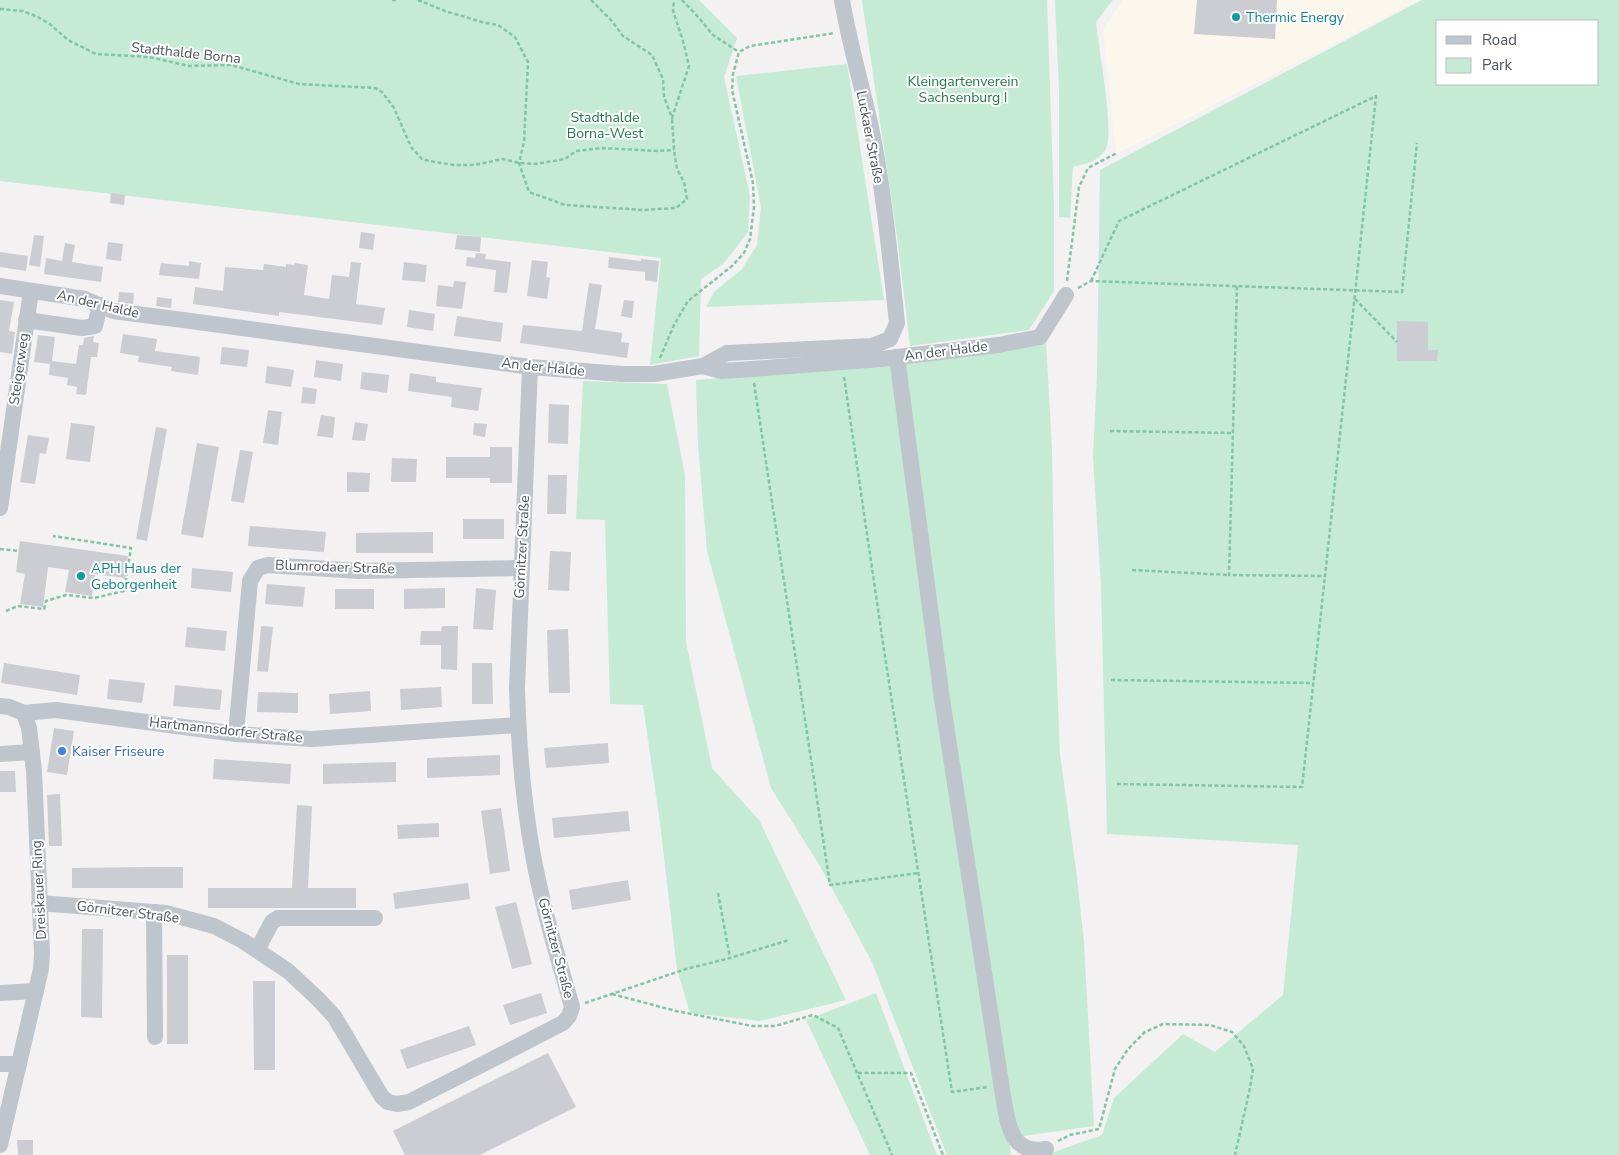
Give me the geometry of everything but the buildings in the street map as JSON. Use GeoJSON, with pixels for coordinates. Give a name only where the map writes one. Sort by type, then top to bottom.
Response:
{"type":"FeatureCollection","features":[{"type":"Feature","properties":{"kind":"street","name":"Luckaer Straße"},"geometry":{"type":"LineString","coordinates":[[703,366],[727,353],[872,346],[890,339],[897,323],[870,124],[847,31],[842,0]]}},
{"type":"Feature","properties":{"kind":"street","name":"An der Halde"},"geometry":{"type":"LineString","coordinates":[[0,286],[85,299],[114,310],[530,367],[622,374],[654,374],[703,366],[721,370],[752,369],[897,357],[998,345],[1040,337],[1066,295]]}},
{"type":"Feature","properties":{"kind":"street","name":"Steigerweg"},"geometry":{"type":"LineString","coordinates":[[0,508],[1,487],[31,290]]}},
{"type":"Feature","properties":{"kind":"street","name":"Steigerweg"},"geometry":{"type":"LineString","coordinates":[[26,320],[90,328],[95,326],[100,305]]}},
{"type":"Feature","properties":{"kind":"street"},"geometry":{"type":"LineString","coordinates":[[897,357],[942,699],[1001,1085],[1011,1135],[1019,1145],[1028,1151],[1037,1152],[1046,1149]]}},
{"type":"Feature","properties":{"kind":"street","name":"Görnitzer Straße"},"geometry":{"type":"LineString","coordinates":[[39,903],[166,913],[214,926],[243,940],[288,971],[317,998],[339,1024],[378,1092],[388,1102],[397,1104],[409,1102],[563,1023],[569,1016],[572,1007],[542,897],[533,856],[524,799],[518,725],[517,689],[521,568],[530,367]]}},
{"type":"Feature","properties":{"kind":"street","name":"Blumrodaer Straße"},"geometry":{"type":"LineString","coordinates":[[236,734],[250,581],[258,568],[268,565],[358,570],[521,568]]}},
{"type":"Feature","properties":{"kind":"street"},"geometry":{"type":"LineString","coordinates":[[0,706],[24,713]]}},
{"type":"Feature","properties":{"kind":"street","name":"Hartmannsdorfer Straße"},"geometry":{"type":"LineString","coordinates":[[24,713],[56,710],[236,734],[311,739],[518,725]]}},
{"type":"Feature","properties":{"kind":"street","name":"Dreiskauer Ring"},"geometry":{"type":"LineString","coordinates":[[0,1146],[41,969],[42,953],[32,752],[29,728],[24,713]]}},
{"type":"Feature","properties":{"kind":"street"},"geometry":{"type":"LineString","coordinates":[[0,754],[32,752]]}},
{"type":"Feature","properties":{"kind":"street"},"geometry":{"type":"LineString","coordinates":[[154,912],[155,1036]]}},
{"type":"Feature","properties":{"kind":"street"},"geometry":{"type":"LineString","coordinates":[[256,950],[272,922],[278,918],[375,918]]}},
{"type":"Feature","properties":{"kind":"street"},"geometry":{"type":"LineString","coordinates":[[0,993],[36,991]]}},
{"type":"Feature","properties":{"kind":"street"},"geometry":{"type":"LineString","coordinates":[[0,1064],[19,1064]]}},
{"type":"Feature","properties":{"kind":"path"},"geometry":{"type":"LineString","coordinates":[[418,0],[445,11],[498,25],[515,38],[528,62],[524,142],[519,163],[529,192],[565,205],[643,210],[676,208],[687,199],[684,182],[677,169],[672,118],[664,96],[663,79],[652,55],[622,36],[611,20],[591,0]]}},
{"type":"Feature","properties":{"kind":"path"},"geometry":{"type":"LineString","coordinates":[[672,118],[689,66],[673,11],[674,0]]}},
{"type":"Feature","properties":{"kind":"path"},"geometry":{"type":"LineString","coordinates":[[682,0],[714,35],[740,52]]}},
{"type":"Feature","properties":{"kind":"path","name":"Stadthalde Borna"},"geometry":{"type":"LineString","coordinates":[[0,9],[23,11],[38,17],[51,25],[68,40],[96,54],[149,57],[189,66],[231,65],[299,84],[375,88],[382,92],[394,108],[411,147],[422,159],[454,165],[474,165],[504,159],[519,163],[536,164],[565,159],[576,151],[601,148],[674,150]]}},
{"type":"Feature","properties":{"kind":"path"},"geometry":{"type":"LineString","coordinates":[[654,374],[674,325],[688,301],[732,266],[744,253],[750,239],[754,207],[753,183],[732,90],[733,74],[740,52],[750,46],[847,31]]}},
{"type":"Feature","properties":{"kind":"path"},"geometry":{"type":"LineString","coordinates":[[1091,281],[1119,221],[1376,96],[1302,787],[1117,784]]}},
{"type":"Feature","properties":{"kind":"path"},"geometry":{"type":"LineString","coordinates":[[1066,295],[1091,281],[1402,292],[1417,143]]}},
{"type":"Feature","properties":{"kind":"path"},"geometry":{"type":"LineString","coordinates":[[1066,295],[1078,187],[1088,168],[1117,152]]}},
{"type":"Feature","properties":{"kind":"path"},"geometry":{"type":"LineString","coordinates":[[1229,575],[1238,286]]}},
{"type":"Feature","properties":{"kind":"path"},"geometry":{"type":"LineString","coordinates":[[1355,299],[1397,342]]}},
{"type":"Feature","properties":{"kind":"path"},"geometry":{"type":"LineString","coordinates":[[842,362],[952,1092],[1001,1085]]}},
{"type":"Feature","properties":{"kind":"path"},"geometry":{"type":"LineString","coordinates":[[752,369],[830,885],[918,873]]}},
{"type":"Feature","properties":{"kind":"path"},"geometry":{"type":"LineString","coordinates":[[1110,431],[1233,433]]}},
{"type":"Feature","properties":{"kind":"path"},"geometry":{"type":"LineString","coordinates":[[6,611],[18,606],[44,609],[46,601],[66,595],[94,598],[124,590],[131,548],[53,536]]}},
{"type":"Feature","properties":{"kind":"path"},"geometry":{"type":"LineString","coordinates":[[0,549],[19,552]]}},
{"type":"Feature","properties":{"kind":"path"},"geometry":{"type":"LineString","coordinates":[[1132,570],[1229,575],[1325,576]]}},
{"type":"Feature","properties":{"kind":"path"},"geometry":{"type":"LineString","coordinates":[[1111,680],[1313,683]]}},
{"type":"Feature","properties":{"kind":"path"},"geometry":{"type":"LineString","coordinates":[[718,893],[730,958]]}},
{"type":"Feature","properties":{"kind":"path"},"geometry":{"type":"LineString","coordinates":[[572,1007],[686,969],[789,940]]}},
{"type":"Feature","properties":{"kind":"path"},"geometry":{"type":"LineString","coordinates":[[612,994],[676,1012],[752,1026],[775,1026],[813,1015],[838,1028],[892,1155]]}},
{"type":"Feature","properties":{"kind":"path"},"geometry":{"type":"LineString","coordinates":[[1046,1149],[1070,1134],[1099,1129],[1115,1069],[1128,1049],[1145,1032],[1163,1024],[1210,1025],[1232,1032],[1244,1046],[1253,1070],[1235,1155]]}},
{"type":"Feature","properties":{"kind":"path"},"geometry":{"type":"LineString","coordinates":[[857,1073],[911,1073],[943,1155]]}},
{"type":"Feature","properties":{"kind":"shaded area"},"geometry":{"type":"Polygon","coordinates":[[[1123,0],[1420,0],[1116,154],[1103,29],[1123,0]]]}},
{"type":"Feature","properties":{"kind":"green space","name":"Stadthalde Borna-West"},"geometry":{"type":"Polygon","coordinates":[[[0,0],[699,0],[737,38],[724,77],[750,196],[748,232],[724,263],[701,279],[699,356],[650,365],[661,258],[0,181],[0,0]]]}},
{"type":"Feature","properties":{"kind":"green space","name":"Kleingartenverein Sachsenburg I"},"geometry":{"type":"Polygon","coordinates":[[[862,0],[1047,0],[1054,205],[1054,291],[1029,330],[910,346],[897,236],[862,0]]]}},
{"type":"Feature","properties":{"kind":"green space"},"geometry":{"type":"Polygon","coordinates":[[[1055,0],[1113,0],[1096,22],[1109,127],[1108,141],[1106,149],[1099,157],[1091,162],[1073,167],[1070,218],[1059,217],[1059,90],[1055,0]]]}},
{"type":"Feature","properties":{"kind":"green space"},"geometry":{"type":"Polygon","coordinates":[[[1422,0],[1619,0],[1619,1155],[1046,1155],[1102,1135],[1114,1098],[1183,1034],[1215,1052],[1283,995],[1298,845],[1107,834],[1101,587],[1093,456],[1097,373],[1100,170],[1422,0]]]}},
{"type":"Feature","properties":{"kind":"green space"},"geometry":{"type":"Polygon","coordinates":[[[847,64],[884,300],[706,307],[714,292],[742,269],[757,245],[761,207],[736,76],[847,64]]]}},
{"type":"Feature","properties":{"kind":"green space"},"geometry":{"type":"Polygon","coordinates":[[[1046,342],[1052,450],[1055,631],[1060,754],[1084,943],[1094,1126],[1009,1138],[1011,1155],[947,1155],[872,962],[820,866],[771,788],[707,551],[698,445],[696,380],[840,369],[1046,342]]]}},
{"type":"Feature","properties":{"kind":"green space"},"geometry":{"type":"Polygon","coordinates":[[[583,381],[667,384],[685,475],[686,642],[712,768],[759,820],[846,1000],[760,1021],[690,1013],[677,969],[660,823],[643,705],[610,704],[605,520],[576,519],[583,381]]]}},
{"type":"Feature","properties":{"kind":"green space"},"geometry":{"type":"Polygon","coordinates":[[[876,993],[937,1155],[870,1155],[806,1020],[876,993]]]}},
{"type":"Feature","properties":{"kind":"place","name":"Thermic Energy"},"geometry":{"type":"Point","coordinates":[1236,17]}},
{"type":"Feature","properties":{"kind":"place","name":"APH Haus der Geborgenheit"},"geometry":{"type":"Point","coordinates":[81,576]}},
{"type":"Feature","properties":{"kind":"place","name":"Kaiser Friseure"},"geometry":{"type":"Point","coordinates":[62,751]}}]}
